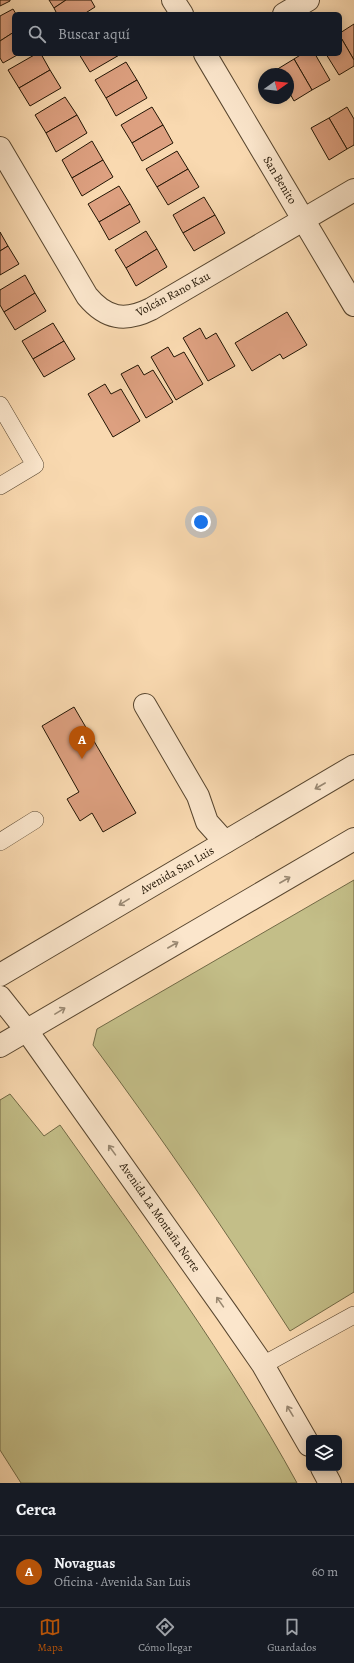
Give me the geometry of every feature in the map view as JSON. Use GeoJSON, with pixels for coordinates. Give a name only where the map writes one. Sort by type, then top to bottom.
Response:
{"type":"FeatureCollection","features":[{"type":"Feature","properties":{"kind":"street"},"geometry":{"type":"LineString","coordinates":[[173,0],[181,12]]}},
{"type":"Feature","properties":{"kind":"street"},"geometry":{"type":"LineString","coordinates":[[287,12],[308,0]]}},
{"type":"Feature","properties":{"kind":"street","name":"San Benito"},"geometry":{"type":"LineString","coordinates":[[210,56],[354,305]]}},
{"type":"Feature","properties":{"kind":"street","name":"Volcán Rano Kau"},"geometry":{"type":"LineString","coordinates":[[0,148],[87,296],[100,309],[116,316],[129,317],[141,314],[354,190]]}},
{"type":"Feature","properties":{"kind":"street"},"geometry":{"type":"LineString","coordinates":[[145,705],[198,796],[207,822],[225,842]]}},
{"type":"Feature","properties":{"kind":"street","name":"Avenida San Luis"},"geometry":{"type":"LineString","coordinates":[[0,975],[354,766]]}},
{"type":"Feature","properties":{"kind":"street"},"geometry":{"type":"LineString","coordinates":[[0,1046],[354,839]]}},
{"type":"Feature","properties":{"kind":"street","name":"Avenida La Montaña Norte"},"geometry":{"type":"LineString","coordinates":[[0,997],[27,1031],[182,1247],[263,1366],[306,1440]]}},
{"type":"Feature","properties":{"kind":"street"},"geometry":{"type":"LineString","coordinates":[[324,1471],[330,1483]]}},
{"type":"Feature","properties":{"kind":"lane"},"geometry":{"type":"LineString","coordinates":[[0,405],[35,465],[0,486]]}},
{"type":"Feature","properties":{"kind":"lane"},"geometry":{"type":"LineString","coordinates":[[0,842],[35,820]]}},
{"type":"Feature","properties":{"kind":"lane"},"geometry":{"type":"LineString","coordinates":[[263,1366],[354,1315]]}},
{"type":"Feature","properties":{"kind":"shaded area"},"geometry":{"type":"Polygon","coordinates":[[[354,880],[354,1292],[290,1331],[194,1186],[93,1045],[97,1029],[354,880]]]}},
{"type":"Feature","properties":{"kind":"shaded area"},"geometry":{"type":"Polygon","coordinates":[[[10,1094],[44,1136],[60,1125],[214,1345],[243,1390],[297,1483],[21,1483],[0,1450],[0,1100],[10,1094]]]}},
{"type":"Feature","properties":{"kind":"building"},"geometry":{"type":"Polygon","coordinates":[[[0,0],[10,0],[10,1],[0,6],[0,0]]]}},
{"type":"Feature","properties":{"kind":"building"},"geometry":{"type":"Polygon","coordinates":[[[49,0],[66,0],[54,8],[49,0]]]}},
{"type":"Feature","properties":{"kind":"building"},"geometry":{"type":"Polygon","coordinates":[[[66,0],[91,0],[95,7],[87,12],[56,12],[54,8],[66,0]]]}},
{"type":"Feature","properties":{"kind":"building"},"geometry":{"type":"Polygon","coordinates":[[[13,9],[15,12],[12,12],[12,33],[0,41],[0,16],[13,9]]]}},
{"type":"Feature","properties":{"kind":"building"},"geometry":{"type":"Polygon","coordinates":[[[354,24],[354,60],[342,39],[342,32],[354,24]]]}},
{"type":"Feature","properties":{"kind":"building"},"geometry":{"type":"Polygon","coordinates":[[[12,33],[12,56],[15,56],[3,63],[0,58],[0,41],[12,33]]]}},
{"type":"Feature","properties":{"kind":"building"},"geometry":{"type":"Polygon","coordinates":[[[342,39],[354,60],[354,66],[339,75],[327,56],[342,56],[342,39]]]}},
{"type":"Feature","properties":{"kind":"building"},"geometry":{"type":"Polygon","coordinates":[[[32,56],[42,56],[50,70],[19,88],[8,70],[32,56]]]}},
{"type":"Feature","properties":{"kind":"building"},"geometry":{"type":"Polygon","coordinates":[[[80,56],[118,56],[90,72],[80,56]]]}},
{"type":"Feature","properties":{"kind":"building"},"geometry":{"type":"Polygon","coordinates":[[[299,56],[316,56],[330,80],[312,90],[294,59],[299,56]]]}},
{"type":"Feature","properties":{"kind":"building"},"geometry":{"type":"Polygon","coordinates":[[[294,59],[312,90],[294,101],[294,68],[279,68],[294,59]]]}},
{"type":"Feature","properties":{"kind":"building"},"geometry":{"type":"Polygon","coordinates":[[[126,62],[137,80],[106,98],[95,80],[126,62]]]}},
{"type":"Feature","properties":{"kind":"building"},"geometry":{"type":"Polygon","coordinates":[[[50,70],[61,88],[30,106],[19,88],[50,70]]]}},
{"type":"Feature","properties":{"kind":"building"},"geometry":{"type":"Polygon","coordinates":[[[137,80],[147,98],[116,116],[106,98],[137,80]]]}},
{"type":"Feature","properties":{"kind":"building"},"geometry":{"type":"Polygon","coordinates":[[[65,97],[77,115],[46,133],[35,115],[65,97]]]}},
{"type":"Feature","properties":{"kind":"building"},"geometry":{"type":"Polygon","coordinates":[[[152,107],[163,125],[132,143],[121,125],[152,107]]]}},
{"type":"Feature","properties":{"kind":"building"},"geometry":{"type":"Polygon","coordinates":[[[347,107],[354,119],[354,145],[347,149],[329,118],[347,107]]]}},
{"type":"Feature","properties":{"kind":"building"},"geometry":{"type":"Polygon","coordinates":[[[77,115],[87,133],[56,152],[46,133],[77,115]]]}},
{"type":"Feature","properties":{"kind":"building"},"geometry":{"type":"Polygon","coordinates":[[[329,118],[347,149],[329,160],[311,128],[329,118]]]}},
{"type":"Feature","properties":{"kind":"building"},"geometry":{"type":"Polygon","coordinates":[[[163,125],[173,143],[142,161],[132,143],[163,125]]]}},
{"type":"Feature","properties":{"kind":"building"},"geometry":{"type":"Polygon","coordinates":[[[92,141],[103,160],[72,178],[62,160],[92,141]]]}},
{"type":"Feature","properties":{"kind":"building"},"geometry":{"type":"Polygon","coordinates":[[[177,151],[188,169],[157,187],[146,169],[177,151]]]}},
{"type":"Feature","properties":{"kind":"building"},"geometry":{"type":"Polygon","coordinates":[[[103,160],[113,177],[82,196],[72,178],[103,160]]]}},
{"type":"Feature","properties":{"kind":"building"},"geometry":{"type":"Polygon","coordinates":[[[188,169],[199,187],[168,205],[157,187],[188,169]]]}},
{"type":"Feature","properties":{"kind":"building"},"geometry":{"type":"Polygon","coordinates":[[[119,186],[130,204],[99,222],[88,204],[119,186]]]}},
{"type":"Feature","properties":{"kind":"building"},"geometry":{"type":"Polygon","coordinates":[[[204,197],[215,215],[183,233],[173,215],[204,197]]]}},
{"type":"Feature","properties":{"kind":"building"},"geometry":{"type":"Polygon","coordinates":[[[130,204],[140,222],[109,240],[99,222],[130,204]]]}},
{"type":"Feature","properties":{"kind":"building"},"geometry":{"type":"Polygon","coordinates":[[[215,215],[225,233],[194,251],[183,233],[215,215]]]}},
{"type":"Feature","properties":{"kind":"building"},"geometry":{"type":"Polygon","coordinates":[[[146,231],[157,249],[126,268],[115,250],[146,231]]]}},
{"type":"Feature","properties":{"kind":"building"},"geometry":{"type":"Polygon","coordinates":[[[0,232],[8,246],[0,251],[0,232]]]}},
{"type":"Feature","properties":{"kind":"building"},"geometry":{"type":"Polygon","coordinates":[[[8,246],[19,264],[0,275],[0,251],[8,246]]]}},
{"type":"Feature","properties":{"kind":"building"},"geometry":{"type":"Polygon","coordinates":[[[157,249],[167,267],[136,286],[126,268],[157,249]]]}},
{"type":"Feature","properties":{"kind":"building"},"geometry":{"type":"Polygon","coordinates":[[[25,275],[35,293],[4,312],[0,305],[0,290],[25,275]]]}},
{"type":"Feature","properties":{"kind":"building"},"geometry":{"type":"Polygon","coordinates":[[[35,293],[46,311],[15,330],[4,312],[35,293]]]}},
{"type":"Feature","properties":{"kind":"building"},"geometry":{"type":"Polygon","coordinates":[[[287,312],[307,345],[283,359],[280,354],[252,371],[235,343],[287,312]]]}},
{"type":"Feature","properties":{"kind":"building"},"geometry":{"type":"Polygon","coordinates":[[[53,323],[64,341],[33,359],[22,341],[53,323]]]}},
{"type":"Feature","properties":{"kind":"building"},"geometry":{"type":"Polygon","coordinates":[[[200,328],[206,339],[216,333],[235,366],[208,381],[183,338],[200,328]]]}},
{"type":"Feature","properties":{"kind":"building"},"geometry":{"type":"Polygon","coordinates":[[[64,341],[75,359],[44,377],[33,359],[64,341]]]}},
{"type":"Feature","properties":{"kind":"building"},"geometry":{"type":"Polygon","coordinates":[[[168,347],[174,357],[184,352],[203,384],[176,400],[151,357],[168,347]]]}},
{"type":"Feature","properties":{"kind":"building"},"geometry":{"type":"Polygon","coordinates":[[[138,365],[144,375],[153,370],[173,402],[146,418],[121,374],[138,365]]]}},
{"type":"Feature","properties":{"kind":"building"},"geometry":{"type":"Polygon","coordinates":[[[105,384],[111,394],[121,389],[140,421],[113,437],[88,394],[105,384]]]}},
{"type":"Feature","properties":{"kind":"building"},"geometry":{"type":"Polygon","coordinates":[[[74,707],[136,813],[103,832],[92,813],[80,821],[67,799],[79,792],[42,726],[74,707]]]}},
{"type":"Feature","properties":{"kind":"place","name":"Novaguas"},"geometry":{"type":"Point","coordinates":[82,759]}}]}
